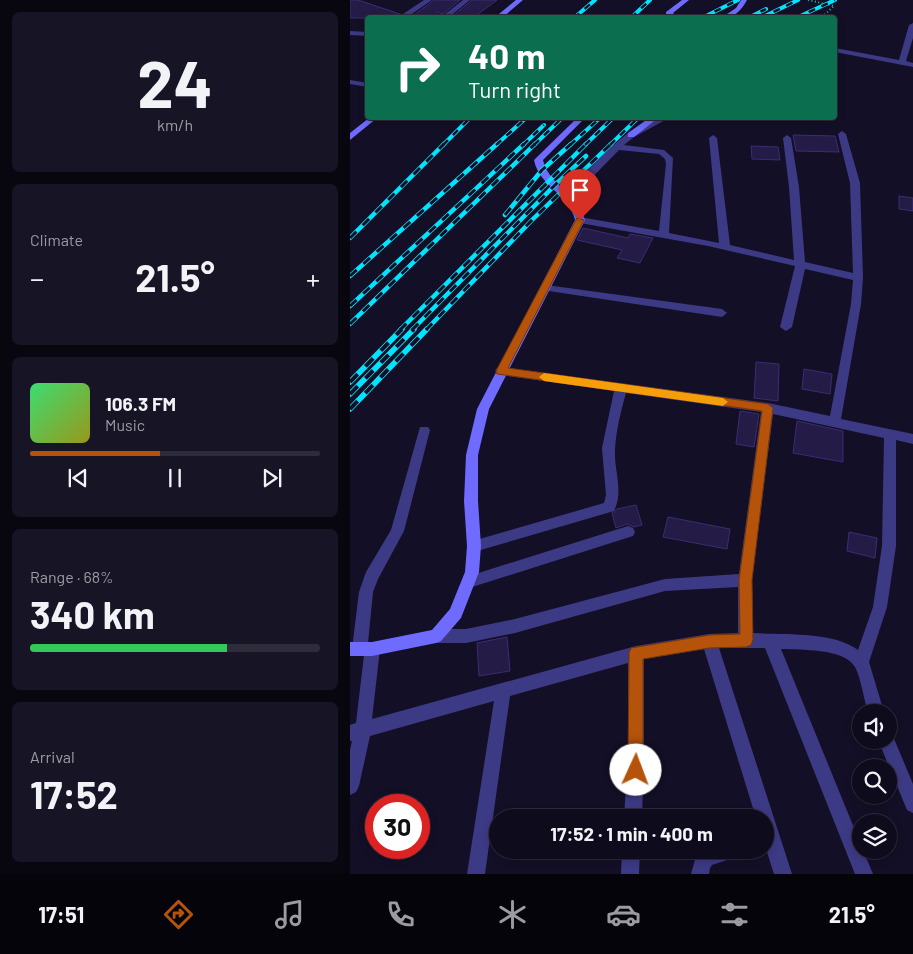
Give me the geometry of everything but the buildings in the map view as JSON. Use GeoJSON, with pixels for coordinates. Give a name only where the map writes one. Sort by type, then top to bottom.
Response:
{"type":"FeatureCollection","features":[{"type":"Feature","properties":{"kind":"street"},"geometry":{"type":"LineString","coordinates":[[405,15],[429,0]]}},
{"type":"Feature","properties":{"kind":"street"},"geometry":{"type":"LineString","coordinates":[[447,15],[467,0]]}},
{"type":"Feature","properties":{"kind":"street"},"geometry":{"type":"LineString","coordinates":[[501,15],[520,0]]}},
{"type":"Feature","properties":{"kind":"street"},"geometry":{"type":"LineString","coordinates":[[672,15],[668,13],[686,0]]}},
{"type":"Feature","properties":{"kind":"street"},"geometry":{"type":"LineString","coordinates":[[730,15],[740,10],[744,0]]}},
{"type":"Feature","properties":{"kind":"street"},"geometry":{"type":"LineString","coordinates":[[902,64],[913,25]]}},
{"type":"Feature","properties":{"kind":"street"},"geometry":{"type":"LineString","coordinates":[[350,33],[365,34]]}},
{"type":"Feature","properties":{"kind":"street"},"geometry":{"type":"LineString","coordinates":[[837,50],[913,65]]}},
{"type":"Feature","properties":{"kind":"street"},"geometry":{"type":"LineString","coordinates":[[350,82],[365,84]]}},
{"type":"Feature","properties":{"kind":"street"},"geometry":{"type":"LineString","coordinates":[[350,138],[371,120]]}},
{"type":"Feature","properties":{"kind":"street"},"geometry":{"type":"LineString","coordinates":[[436,636],[456,613],[469,582],[474,546],[471,501],[472,455],[483,409],[580,220],[576,206],[538,166],[538,160],[579,120]]}},
{"type":"Feature","properties":{"kind":"street"},"geometry":{"type":"LineString","coordinates":[[568,197],[606,156],[651,120]]}},
{"type":"Feature","properties":{"kind":"street"},"geometry":{"type":"LineString","coordinates":[[631,135],[661,120]]}},
{"type":"Feature","properties":{"kind":"street"},"geometry":{"type":"LineString","coordinates":[[835,421],[856,304],[858,278],[855,183],[842,134]]}},
{"type":"Feature","properties":{"kind":"street"},"geometry":{"type":"LineString","coordinates":[[713,138],[725,248]]}},
{"type":"Feature","properties":{"kind":"street"},"geometry":{"type":"LineString","coordinates":[[786,138],[794,187],[800,266],[786,327]]}},
{"type":"Feature","properties":{"kind":"street"},"geometry":{"type":"LineString","coordinates":[[618,147],[661,152],[669,158],[664,234]]}},
{"type":"Feature","properties":{"kind":"street"},"geometry":{"type":"LineString","coordinates":[[580,220],[664,234],[858,278]]}},
{"type":"Feature","properties":{"kind":"street"},"geometry":{"type":"LineString","coordinates":[[546,288],[722,314]]}},
{"type":"Feature","properties":{"kind":"street"},"geometry":{"type":"LineString","coordinates":[[501,371],[768,408],[913,439]]}},
{"type":"Feature","properties":{"kind":"street"},"geometry":{"type":"LineString","coordinates":[[474,546],[609,507],[613,500],[608,444],[621,388]]}},
{"type":"Feature","properties":{"kind":"street"},"geometry":{"type":"LineString","coordinates":[[746,640],[745,580],[768,408]]}},
{"type":"Feature","properties":{"kind":"street"},"geometry":{"type":"LineString","coordinates":[[350,786],[366,592],[371,577],[397,531],[424,430]]}},
{"type":"Feature","properties":{"kind":"street"},"geometry":{"type":"LineString","coordinates":[[861,662],[880,606],[889,546],[890,435]]}},
{"type":"Feature","properties":{"kind":"street"},"geometry":{"type":"LineString","coordinates":[[469,582],[628,532]]}},
{"type":"Feature","properties":{"kind":"street"},"geometry":{"type":"LineString","coordinates":[[361,649],[436,636],[466,636],[515,626],[665,585],[745,580]]}},
{"type":"Feature","properties":{"kind":"street"},"geometry":{"type":"LineString","coordinates":[[356,731],[636,653],[709,641],[746,640],[822,644],[847,651],[861,662],[874,704]]}},
{"type":"Feature","properties":{"kind":"street"},"geometry":{"type":"LineString","coordinates":[[709,641],[759,809]]}},
{"type":"Feature","properties":{"kind":"street"},"geometry":{"type":"LineString","coordinates":[[770,641],[864,874]]}},
{"type":"Feature","properties":{"kind":"street"},"geometry":{"type":"LineString","coordinates":[[633,809],[636,753],[636,653]]}},
{"type":"Feature","properties":{"kind":"street"},"geometry":{"type":"LineString","coordinates":[[476,874],[504,691]]}},
{"type":"Feature","properties":{"kind":"street"},"geometry":{"type":"LineString","coordinates":[[890,749],[913,804]]}},
{"type":"Feature","properties":{"kind":"street"},"geometry":{"type":"LineString","coordinates":[[774,853],[783,874]]}},
{"type":"Feature","properties":{"kind":"street"},"geometry":{"type":"LineString","coordinates":[[630,874],[631,859]]}},
{"type":"Feature","properties":{"kind":"street"},"geometry":{"type":"LineString","coordinates":[[700,874],[706,859]]}},
{"type":"Feature","properties":{"kind":"path"},"geometry":{"type":"LineString","coordinates":[[808,0],[834,6],[824,15]]}},
{"type":"Feature","properties":{"kind":"railway"},"geometry":{"type":"LineString","coordinates":[[578,15],[595,0]]}},
{"type":"Feature","properties":{"kind":"railway"},"geometry":{"type":"LineString","coordinates":[[634,15],[650,0]]}},
{"type":"Feature","properties":{"kind":"railway"},"geometry":{"type":"LineString","coordinates":[[708,15],[738,0]]}},
{"type":"Feature","properties":{"kind":"railway"},"geometry":{"type":"LineString","coordinates":[[767,15],[798,0]]}},
{"type":"Feature","properties":{"kind":"railway"},"geometry":{"type":"LineString","coordinates":[[802,15],[835,0]]}},
{"type":"Feature","properties":{"kind":"railway"},"geometry":{"type":"LineString","coordinates":[[754,15],[766,9]]}},
{"type":"Feature","properties":{"kind":"railway"},"geometry":{"type":"LineString","coordinates":[[350,238],[468,120]]}},
{"type":"Feature","properties":{"kind":"railway"},"geometry":{"type":"LineString","coordinates":[[496,145],[524,120]]}},
{"type":"Feature","properties":{"kind":"railway"},"geometry":{"type":"LineString","coordinates":[[534,145],[560,120]]}},
{"type":"Feature","properties":{"kind":"railway"},"geometry":{"type":"LineString","coordinates":[[570,145],[598,120]]}},
{"type":"Feature","properties":{"kind":"railway"},"geometry":{"type":"LineString","coordinates":[[585,145],[611,120]]}},
{"type":"Feature","properties":{"kind":"railway"},"geometry":{"type":"LineString","coordinates":[[610,145],[636,120]]}},
{"type":"Feature","properties":{"kind":"railway"},"geometry":{"type":"LineString","coordinates":[[523,145],[544,125]]}},
{"type":"Feature","properties":{"kind":"railway"},"geometry":{"type":"LineString","coordinates":[[350,276],[497,144]]}},
{"type":"Feature","properties":{"kind":"railway"},"geometry":{"type":"LineString","coordinates":[[350,306],[524,144]]}},
{"type":"Feature","properties":{"kind":"railway"},"geometry":{"type":"LineString","coordinates":[[350,324],[535,144]]}},
{"type":"Feature","properties":{"kind":"railway"},"geometry":{"type":"LineString","coordinates":[[505,215],[542,170],[571,144]]}},
{"type":"Feature","properties":{"kind":"railway"},"geometry":{"type":"LineString","coordinates":[[426,330],[533,219],[611,144]]}},
{"type":"Feature","properties":{"kind":"railway"},"geometry":{"type":"LineString","coordinates":[[400,330],[585,145]]}},
{"type":"Feature","properties":{"kind":"railway"},"geometry":{"type":"LineString","coordinates":[[412,330],[586,156]]}},
{"type":"Feature","properties":{"kind":"railway"},"geometry":{"type":"LineString","coordinates":[[350,382],[402,329]]}},
{"type":"Feature","properties":{"kind":"railway"},"geometry":{"type":"LineString","coordinates":[[350,394],[414,329]]}},
{"type":"Feature","properties":{"kind":"railway"},"geometry":{"type":"LineString","coordinates":[[350,409],[427,329]]}},
{"type":"Feature","properties":{"kind":"slow traffic"},"geometry":{"type":"LineString","coordinates":[[544,377],[723,402]]}},
{"type":"Feature","properties":{"kind":"route"},"geometry":{"type":"LineString","coordinates":[[580,220],[501,371],[768,408],[745,580],[746,640],[709,641],[636,653],[636,770]]}}]}
